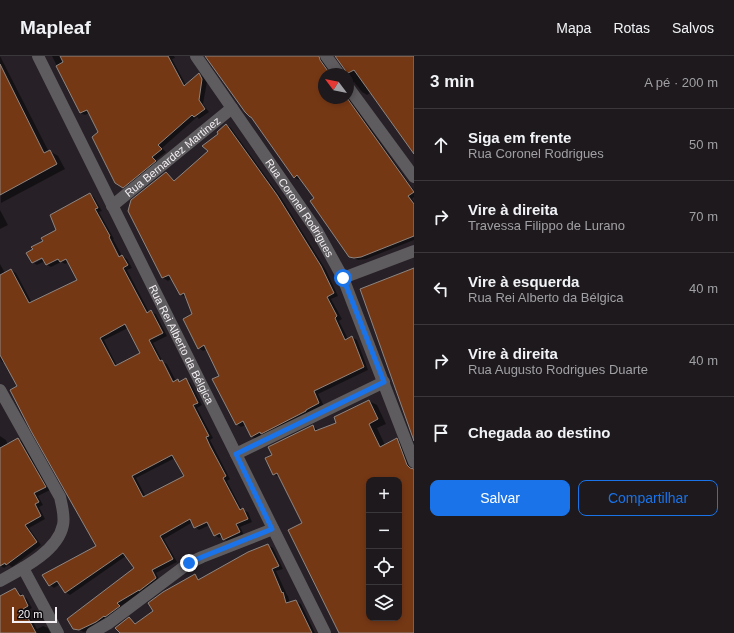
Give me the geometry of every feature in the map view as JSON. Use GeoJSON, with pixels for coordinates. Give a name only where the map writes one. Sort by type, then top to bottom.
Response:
{"type":"FeatureCollection","features":[{"type":"Feature","properties":{"kind":"street","name":"Rua Rei Alberto da Bélgica"},"geometry":{"type":"LineString","coordinates":[[38,56],[325,633]]}},
{"type":"Feature","properties":{"kind":"street","name":"Rua Coronel Rodrigues"},"geometry":{"type":"LineString","coordinates":[[196,56],[317,231],[343,278],[414,462]]}},
{"type":"Feature","properties":{"kind":"street"},"geometry":{"type":"LineString","coordinates":[[326,56],[335,68]]}},
{"type":"Feature","properties":{"kind":"street"},"geometry":{"type":"LineString","coordinates":[[354,95],[414,177]]}},
{"type":"Feature","properties":{"kind":"street","name":"Rua Bernardez Martinez"},"geometry":{"type":"LineString","coordinates":[[112,206],[232,108]]}},
{"type":"Feature","properties":{"kind":"street"},"geometry":{"type":"LineString","coordinates":[[343,278],[414,251]]}},
{"type":"Feature","properties":{"kind":"street"},"geometry":{"type":"LineString","coordinates":[[236,454],[384,382]]}},
{"type":"Feature","properties":{"kind":"street"},"geometry":{"type":"LineString","coordinates":[[0,390],[60,497],[63,511],[63,524],[59,536],[51,548],[23,568],[0,581]]}},
{"type":"Feature","properties":{"kind":"street"},"geometry":{"type":"LineString","coordinates":[[92,633],[108,623],[189,563],[272,529]]}},
{"type":"Feature","properties":{"kind":"street"},"geometry":{"type":"LineString","coordinates":[[23,568],[58,633]]}},
{"type":"Feature","properties":{"kind":"building"},"geometry":{"type":"Polygon","coordinates":[[[60,56],[168,56],[184,86],[199,73],[202,79],[199,100],[205,109],[194,117],[192,115],[158,145],[162,149],[152,157],[156,161],[123,188],[115,183],[92,137],[98,132],[87,110],[80,113],[56,66],[63,62],[60,56]]]}},
{"type":"Feature","properties":{"kind":"building"},"geometry":{"type":"Polygon","coordinates":[[[205,56],[319,56],[326,68],[318,68],[318,104],[351,104],[414,192],[408,196],[414,204],[414,236],[361,257],[349,257],[310,201],[314,198],[297,175],[294,178],[251,117],[245,112],[205,56]]]}},
{"type":"Feature","properties":{"kind":"building"},"geometry":{"type":"Polygon","coordinates":[[[335,56],[414,56],[414,154],[354,68],[344,68],[335,56]]]}},
{"type":"Feature","properties":{"kind":"building"},"geometry":{"type":"Polygon","coordinates":[[[0,64],[44,153],[50,150],[57,164],[0,195],[0,64]]]}},
{"type":"Feature","properties":{"kind":"building"},"geometry":{"type":"Polygon","coordinates":[[[226,124],[277,195],[321,266],[334,293],[327,297],[337,316],[335,318],[345,340],[352,336],[364,367],[314,391],[319,403],[261,434],[260,432],[251,437],[243,421],[236,425],[212,379],[219,376],[204,345],[198,349],[183,319],[192,314],[184,293],[180,295],[169,275],[162,278],[128,211],[131,200],[166,172],[174,181],[208,151],[202,146],[218,134],[217,132],[226,124]]]}},
{"type":"Feature","properties":{"kind":"building"},"geometry":{"type":"Polygon","coordinates":[[[90,193],[98,208],[95,209],[110,236],[109,237],[119,257],[122,255],[128,265],[123,268],[147,313],[151,310],[163,333],[149,340],[160,361],[162,360],[173,382],[178,379],[179,382],[186,378],[198,403],[193,405],[209,436],[206,437],[226,476],[223,478],[240,510],[243,508],[248,519],[236,524],[240,532],[223,540],[220,533],[214,536],[207,522],[194,528],[190,519],[160,536],[173,559],[152,570],[156,578],[139,591],[117,603],[120,606],[105,617],[104,616],[96,622],[79,630],[73,629],[67,619],[134,568],[123,553],[65,593],[57,581],[49,586],[42,575],[96,546],[31,431],[10,390],[17,386],[0,355],[0,275],[11,269],[29,303],[77,280],[66,259],[60,262],[58,259],[46,265],[42,258],[32,263],[26,253],[33,249],[31,247],[43,241],[41,238],[56,230],[50,215],[90,193]],[[125,324],[100,338],[115,366],[140,353],[125,324]],[[172,455],[132,476],[143,497],[184,476],[172,455]]]}},
{"type":"Feature","properties":{"kind":"building"},"geometry":{"type":"Polygon","coordinates":[[[414,268],[414,441],[360,289],[414,268]]]}},
{"type":"Feature","properties":{"kind":"building"},"geometry":{"type":"Polygon","coordinates":[[[369,400],[378,419],[369,424],[380,447],[397,438],[407,465],[414,469],[414,633],[339,633],[288,530],[302,523],[277,473],[273,475],[265,458],[272,455],[268,447],[313,425],[315,431],[336,423],[334,417],[369,400]]]}},
{"type":"Feature","properties":{"kind":"building"},"geometry":{"type":"Polygon","coordinates":[[[18,438],[46,487],[34,493],[39,502],[35,504],[41,516],[25,525],[37,542],[6,565],[5,563],[0,566],[0,448],[18,438]]]}},
{"type":"Feature","properties":{"kind":"building"},"geometry":{"type":"Polygon","coordinates":[[[268,544],[279,566],[272,569],[282,593],[283,592],[286,603],[296,600],[312,633],[120,633],[115,628],[129,617],[135,624],[153,611],[148,603],[163,592],[195,574],[198,580],[248,552],[268,544]]]}},
{"type":"Feature","properties":{"kind":"building"},"geometry":{"type":"Polygon","coordinates":[[[15,588],[20,596],[23,595],[28,606],[23,609],[36,633],[0,633],[0,596],[15,588]]]}},
{"type":"Feature","properties":{"kind":"route"},"geometry":{"type":"LineString","coordinates":[[189,563],[272,529],[236,454],[384,382],[343,278]]}}]}
